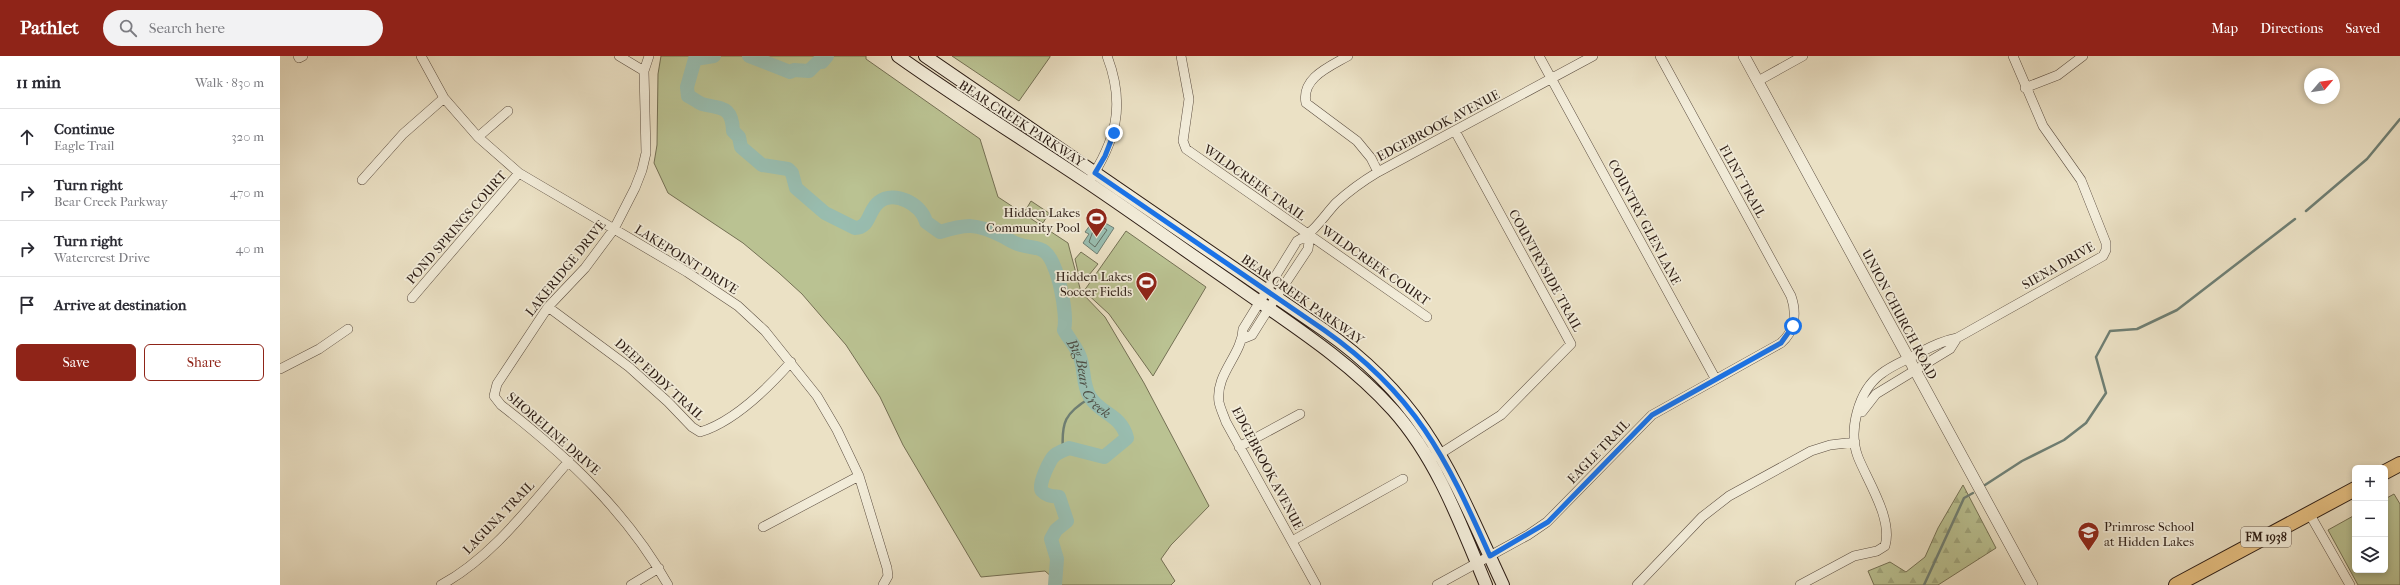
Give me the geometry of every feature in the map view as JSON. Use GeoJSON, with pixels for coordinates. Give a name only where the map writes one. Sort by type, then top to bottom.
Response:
{"type":"FeatureCollection","features":[{"type":"Feature","properties":{"kind":"main road","name":"BEAR CREEK PARKWAY"},"geometry":{"type":"LineString","coordinates":[[898,56],[960,100],[1091,178],[1265,289],[1350,348],[1378,373],[1419,419],[1441,454],[1460,489],[1503,585]]}},
{"type":"Feature","properties":{"kind":"main road","name":"BEAR CREEK PARKWAY"},"geometry":{"type":"LineString","coordinates":[[926,56],[1350,368],[1393,410],[1428,460],[1486,585]]}},
{"type":"Feature","properties":{"kind":"main road"},"geometry":{"type":"LineString","coordinates":[[2388,470],[2400,464]]}},
{"type":"Feature","properties":{"kind":"main road","name":"FM 1938"},"geometry":{"type":"LineString","coordinates":[[2176,585],[2352,491]]}},
{"type":"Feature","properties":{"kind":"street"},"geometry":{"type":"LineString","coordinates":[[298,56],[299,58],[302,56]]}},
{"type":"Feature","properties":{"kind":"street","name":"LAKEPOINT DRIVE"},"geometry":{"type":"LineString","coordinates":[[422,56],[444,98],[478,137],[519,173],[687,272],[738,306],[765,331],[817,396],[837,430],[859,476],[884,555],[888,576],[885,584]]}},
{"type":"Feature","properties":{"kind":"street"},"geometry":{"type":"LineString","coordinates":[[619,56],[644,71]]}},
{"type":"Feature","properties":{"kind":"street","name":"LAKERIDGE DRIVE"},"geometry":{"type":"LineString","coordinates":[[494,396],[497,384],[548,307],[585,268],[614,229],[635,188],[644,165],[646,154],[644,71],[649,56]]}},
{"type":"Feature","properties":{"kind":"street"},"geometry":{"type":"LineString","coordinates":[[1091,178],[1108,149],[1117,117],[1115,83],[1107,56]]}},
{"type":"Feature","properties":{"kind":"street","name":"WILDCREEK TRAIL"},"geometry":{"type":"LineString","coordinates":[[1181,56],[1189,99],[1183,141],[1186,149],[1310,235]]}},
{"type":"Feature","properties":{"kind":"street"},"geometry":{"type":"LineString","coordinates":[[1348,56],[1310,80],[1304,93],[1306,103],[1357,141],[1371,158],[1378,172]]}},
{"type":"Feature","properties":{"kind":"street","name":"COUNTRY GLEN LANE"},"geometry":{"type":"LineString","coordinates":[[1540,56],[1715,378]]}},
{"type":"Feature","properties":{"kind":"street","name":"EDGEBROOK AVENUE"},"geometry":{"type":"LineString","coordinates":[[1316,585],[1239,447],[1226,422],[1219,402],[1221,382],[1242,339],[1243,328],[1265,289],[1297,241],[1310,235],[1342,198],[1378,172],[1593,56]]}},
{"type":"Feature","properties":{"kind":"street","name":"FLINT TRAIL"},"geometry":{"type":"LineString","coordinates":[[1660,56],[1792,296],[1795,321]]}},
{"type":"Feature","properties":{"kind":"street","name":"UNION CHURCH ROAD"},"geometry":{"type":"LineString","coordinates":[[1744,56],[2032,585]]}},
{"type":"Feature","properties":{"kind":"street"},"geometry":{"type":"LineString","coordinates":[[1758,81],[1803,56]]}},
{"type":"Feature","properties":{"kind":"street","name":"SIENA DRIVE"},"geometry":{"type":"LineString","coordinates":[[1855,431],[1859,406],[1874,380],[1887,370],[1941,341],[1957,338],[2106,253],[2106,243],[2081,180],[2043,126],[2025,88],[2013,56]]}},
{"type":"Feature","properties":{"kind":"street"},"geometry":{"type":"LineString","coordinates":[[2025,88],[2058,75],[2083,56]]}},
{"type":"Feature","properties":{"kind":"street"},"geometry":{"type":"LineString","coordinates":[[362,180],[403,134],[444,98]]}},
{"type":"Feature","properties":{"kind":"street"},"geometry":{"type":"LineString","coordinates":[[478,137],[508,110]]}},
{"type":"Feature","properties":{"kind":"street","name":"COUNTRYSIDE TRAIL"},"geometry":{"type":"LineString","coordinates":[[1428,460],[1441,454],[1501,414],[1571,344],[1455,131]]}},
{"type":"Feature","properties":{"kind":"street","name":"POND SPRINGS COURT"},"geometry":{"type":"LineString","coordinates":[[412,298],[519,173]]}},
{"type":"Feature","properties":{"kind":"street","name":"EDGEBROOK AVENUE"},"geometry":{"type":"LineString","coordinates":[[1242,339],[1252,335],[1277,297],[1308,249],[1310,235]]}},
{"type":"Feature","properties":{"kind":"street","name":"WILDCREEK COURT"},"geometry":{"type":"LineString","coordinates":[[1310,235],[1427,317]]}},
{"type":"Feature","properties":{"kind":"street","name":"DEEP EDDY TRAIL"},"geometry":{"type":"LineString","coordinates":[[548,307],[629,367],[668,402],[692,428],[700,432],[709,429],[742,408],[770,385],[791,362]]}},
{"type":"Feature","properties":{"kind":"street","name":"EAGLE TRAIL"},"geometry":{"type":"LineString","coordinates":[[1437,585],[1477,564],[1548,522],[1652,415],[1715,378],[1781,343],[1788,335],[1795,321]]}},
{"type":"Feature","properties":{"kind":"street"},"geometry":{"type":"LineString","coordinates":[[280,369],[319,349],[348,329]]}},
{"type":"Feature","properties":{"kind":"street","name":"SIENA DRIVE"},"geometry":{"type":"LineString","coordinates":[[1855,431],[1862,412],[1872,397],[1950,349],[1957,338]]}},
{"type":"Feature","properties":{"kind":"street","name":"SHORELINE DRIVE"},"geometry":{"type":"LineString","coordinates":[[494,396],[501,405],[569,461],[620,514],[659,568],[668,585]]}},
{"type":"Feature","properties":{"kind":"street"},"geometry":{"type":"LineString","coordinates":[[1239,447],[1300,414]]}},
{"type":"Feature","properties":{"kind":"street"},"geometry":{"type":"LineString","coordinates":[[1800,585],[1854,556],[1876,552],[1885,546],[1886,534],[1881,510],[1858,457],[1855,442],[1855,431]]}},
{"type":"Feature","properties":{"kind":"street"},"geometry":{"type":"LineString","coordinates":[[1637,585],[1702,517],[1724,499],[1811,451],[1830,445],[1855,442]]}},
{"type":"Feature","properties":{"kind":"street","name":"LAGUNA TRAIL"},"geometry":{"type":"LineString","coordinates":[[441,585],[484,553],[569,461]]}},
{"type":"Feature","properties":{"kind":"street"},"geometry":{"type":"LineString","coordinates":[[763,526],[859,476]]}},
{"type":"Feature","properties":{"kind":"street"},"geometry":{"type":"LineString","coordinates":[[1292,541],[1403,479]]}},
{"type":"Feature","properties":{"kind":"street"},"geometry":{"type":"LineString","coordinates":[[2309,513],[2350,585]]}},
{"type":"Feature","properties":{"kind":"street"},"geometry":{"type":"LineString","coordinates":[[631,585],[659,568]]}},
{"type":"Feature","properties":{"kind":"green space"},"geometry":{"type":"Polygon","coordinates":[[[661,56],[866,56],[866,59],[980,139],[998,197],[1068,243],[1081,292],[1105,317],[1144,383],[1209,506],[1171,545],[1161,559],[1175,581],[1171,585],[1061,585],[1045,571],[981,577],[903,445],[880,397],[846,345],[802,294],[779,273],[743,243],[668,193],[654,163],[657,145],[658,74],[661,56]]]}},
{"type":"Feature","properties":{"kind":"green space"},"geometry":{"type":"Polygon","coordinates":[[[952,56],[1050,56],[1050,57],[1019,101],[952,56]]]}},
{"type":"Feature","properties":{"kind":"green space"},"geometry":{"type":"Polygon","coordinates":[[[1031,201],[1049,213],[1043,223],[1025,211],[1031,201]]]}},
{"type":"Feature","properties":{"kind":"green space","name":"Hidden Lakes Soccer Fields"},"geometry":{"type":"Polygon","coordinates":[[[1126,231],[1206,287],[1153,376],[1109,314],[1084,291],[1126,231]]]}},
{"type":"Feature","properties":{"kind":"green space"},"geometry":{"type":"Polygon","coordinates":[[[1081,252],[1098,264],[1089,275],[1082,277],[1079,276],[1075,259],[1081,252]]]}},
{"type":"Feature","properties":{"kind":"green space"},"geometry":{"type":"Polygon","coordinates":[[[1963,485],[1996,548],[1938,585],[1874,585],[1868,571],[1890,562],[1906,572],[1925,557],[1938,528],[1963,485]]]}},
{"type":"Feature","properties":{"kind":"green space"},"geometry":{"type":"Polygon","coordinates":[[[2394,494],[2400,504],[2400,585],[2358,585],[2328,530],[2352,517],[2352,573],[2388,573],[2388,497],[2394,494]]]}},
{"type":"Feature","properties":{"kind":"water","name":"Hidden Lakes Community Pool"},"geometry":{"type":"Polygon","coordinates":[[[1100,220],[1114,228],[1097,254],[1083,243],[1089,234],[1085,232],[1091,224],[1095,226],[1100,220]]]}},
{"type":"Feature","properties":{"kind":"waterway","name":"Big Bear Creek"},"geometry":{"type":"LineString","coordinates":[[714,56],[695,59],[687,87],[688,96],[702,104],[725,110],[731,117],[733,131],[739,137],[741,147],[762,165],[788,169],[792,173],[796,188],[825,213],[855,228],[860,227],[864,225],[875,205],[879,202],[885,199],[899,198],[913,205],[923,215],[926,222],[940,232],[964,226],[978,227],[1002,236],[1016,244],[1039,249],[1045,252],[1050,258],[1061,289],[1065,313],[1064,330],[1079,354],[1083,367],[1087,392],[1094,403],[1120,424],[1127,438],[1104,457],[1069,448],[1055,455],[1047,467],[1041,484],[1042,491],[1050,496],[1059,497],[1067,521],[1056,530],[1051,539],[1057,559],[1055,585]]}},
{"type":"Feature","properties":{"kind":"waterway","name":"Big Bear Creek"},"geometry":{"type":"LineString","coordinates":[[749,56],[790,72],[794,70],[809,71],[818,62],[822,62],[827,56]]}},
{"type":"Feature","properties":{"kind":"waterway"},"geometry":{"type":"LineString","coordinates":[[2306,211],[2367,159],[2400,119]]}},
{"type":"Feature","properties":{"kind":"waterway"},"geometry":{"type":"LineString","coordinates":[[1985,485],[2022,461],[2064,440],[2086,423],[2106,393],[2096,357],[2110,331],[2137,329],[2177,310],[2295,219]]}},
{"type":"Feature","properties":{"kind":"waterway"},"geometry":{"type":"LineString","coordinates":[[1063,451],[1063,433],[1066,419],[1075,409],[1090,398]]}},
{"type":"Feature","properties":{"kind":"waterway"},"geometry":{"type":"LineString","coordinates":[[1924,585],[1964,498],[1973,493]]}},
{"type":"Feature","properties":{"kind":"place","name":"Hidden Lakes Community Pool"},"geometry":{"type":"Point","coordinates":[1096,238]}},
{"type":"Feature","properties":{"kind":"place","name":"Hidden Lakes Soccer Fields"},"geometry":{"type":"Point","coordinates":[1147,302]}},
{"type":"Feature","properties":{"kind":"place","name":"Primrose School at Hidden Lakes"},"geometry":{"type":"Point","coordinates":[2089,552]}},
{"type":"Feature","properties":{"kind":"route"},"geometry":{"type":"LineString","coordinates":[[1114,133],[1105,156],[1095,173],[1350,348],[1378,373],[1419,419],[1436,445],[1460,489],[1490,556],[1548,522],[1652,415],[1715,378],[1781,343],[1793,326]]}}]}
